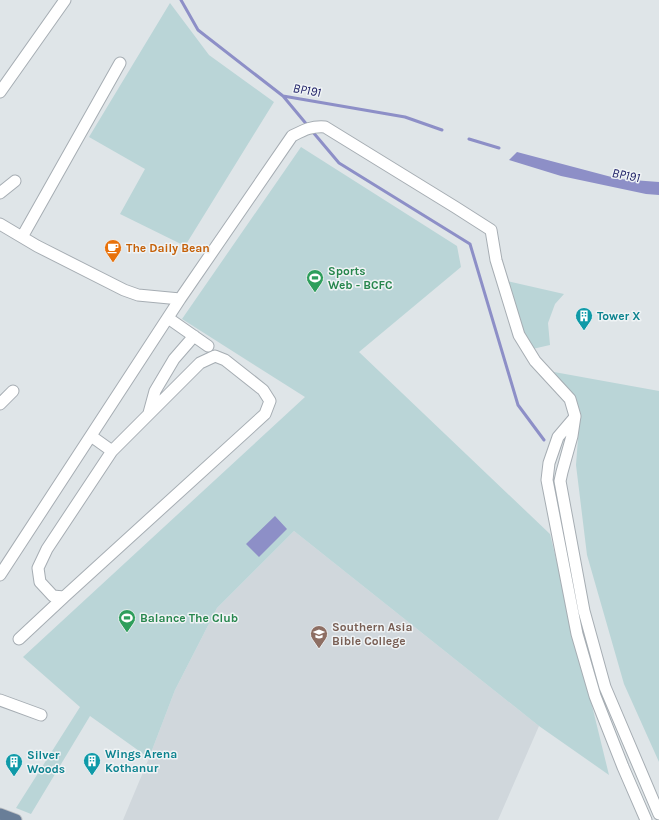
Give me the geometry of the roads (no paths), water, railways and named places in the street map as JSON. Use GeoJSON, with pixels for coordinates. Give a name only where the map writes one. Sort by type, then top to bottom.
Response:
{"type":"FeatureCollection","features":[{"type":"Feature","properties":{"kind":"main road"},"geometry":{"type":"LineString","coordinates":[[0,814],[16,820]]}},
{"type":"Feature","properties":{"kind":"street"},"geometry":{"type":"LineString","coordinates":[[0,92],[65,0]]}},
{"type":"Feature","properties":{"kind":"street"},"geometry":{"type":"LineString","coordinates":[[22,237],[120,63]]}},
{"type":"Feature","properties":{"kind":"street"},"geometry":{"type":"LineString","coordinates":[[0,576],[180,299],[292,136],[316,126],[325,127],[491,230],[496,260],[519,335],[535,362],[570,399],[575,416],[572,436],[560,481],[584,612],[605,688],[659,814]]}},
{"type":"Feature","properties":{"kind":"street"},"geometry":{"type":"LineString","coordinates":[[0,192],[15,181]]}},
{"type":"Feature","properties":{"kind":"street"},"geometry":{"type":"LineString","coordinates":[[0,224],[124,290],[138,295],[180,299]]}},
{"type":"Feature","properties":{"kind":"street"},"geometry":{"type":"LineString","coordinates":[[168,318],[208,346]]}},
{"type":"Feature","properties":{"kind":"street"},"geometry":{"type":"LineString","coordinates":[[149,414],[155,391],[174,359],[194,336]]}},
{"type":"Feature","properties":{"kind":"street"},"geometry":{"type":"LineString","coordinates":[[19,639],[265,414],[270,401],[263,390],[225,360],[215,356],[200,363],[112,451],[47,549],[38,568],[40,582],[53,596],[64,597]]}},
{"type":"Feature","properties":{"kind":"street"},"geometry":{"type":"LineString","coordinates":[[0,404],[13,391]]}},
{"type":"Feature","properties":{"kind":"street"},"geometry":{"type":"LineString","coordinates":[[575,416],[558,437],[549,463],[547,480],[577,634],[595,696],[646,820]]}},
{"type":"Feature","properties":{"kind":"street"},"geometry":{"type":"LineString","coordinates":[[91,436],[112,451]]}},
{"type":"Feature","properties":{"kind":"street"},"geometry":{"type":"LineString","coordinates":[[0,700],[41,715]]}},
{"type":"Feature","properties":{"kind":"street"},"geometry":{"type":"LineString","coordinates":[[651,820],[659,817]]}},
{"type":"Feature","properties":{"kind":"water"},"geometry":{"type":"Polygon","coordinates":[[[517,152],[619,179],[659,182],[659,195],[646,194],[561,176],[509,160],[517,152]]]}},
{"type":"Feature","properties":{"kind":"water"},"geometry":{"type":"Polygon","coordinates":[[[275,516],[287,529],[259,557],[246,544],[275,516]]]}},
{"type":"Feature","properties":{"kind":"waterway","name":"BP191"},"geometry":{"type":"LineString","coordinates":[[181,0],[198,30],[283,96],[405,117],[442,130]]}},
{"type":"Feature","properties":{"kind":"waterway"},"geometry":{"type":"LineString","coordinates":[[283,96],[308,126]]}},
{"type":"Feature","properties":{"kind":"waterway"},"geometry":{"type":"LineString","coordinates":[[312,131],[339,163],[470,244],[518,405],[544,440]]}},
{"type":"Feature","properties":{"kind":"waterway"},"geometry":{"type":"LineString","coordinates":[[469,139],[499,148]]}},
{"type":"Feature","properties":{"kind":"place","name":"The Daily Bean"},"geometry":{"type":"Point","coordinates":[113,263]}},
{"type":"Feature","properties":{"kind":"place","name":"Sports Web - BCFC"},"geometry":{"type":"Point","coordinates":[315,293]}},
{"type":"Feature","properties":{"kind":"place","name":"Tower X"},"geometry":{"type":"Point","coordinates":[584,331]}},
{"type":"Feature","properties":{"kind":"place","name":"Balance The Club"},"geometry":{"type":"Point","coordinates":[127,633]}},
{"type":"Feature","properties":{"kind":"place","name":"Southern Asia Bible College"},"geometry":{"type":"Point","coordinates":[319,649]}},
{"type":"Feature","properties":{"kind":"place","name":"Wings Arena Kothanur"},"geometry":{"type":"Point","coordinates":[92,776]}},
{"type":"Feature","properties":{"kind":"place","name":"Silver Woods"},"geometry":{"type":"Point","coordinates":[14,777]}}]}
